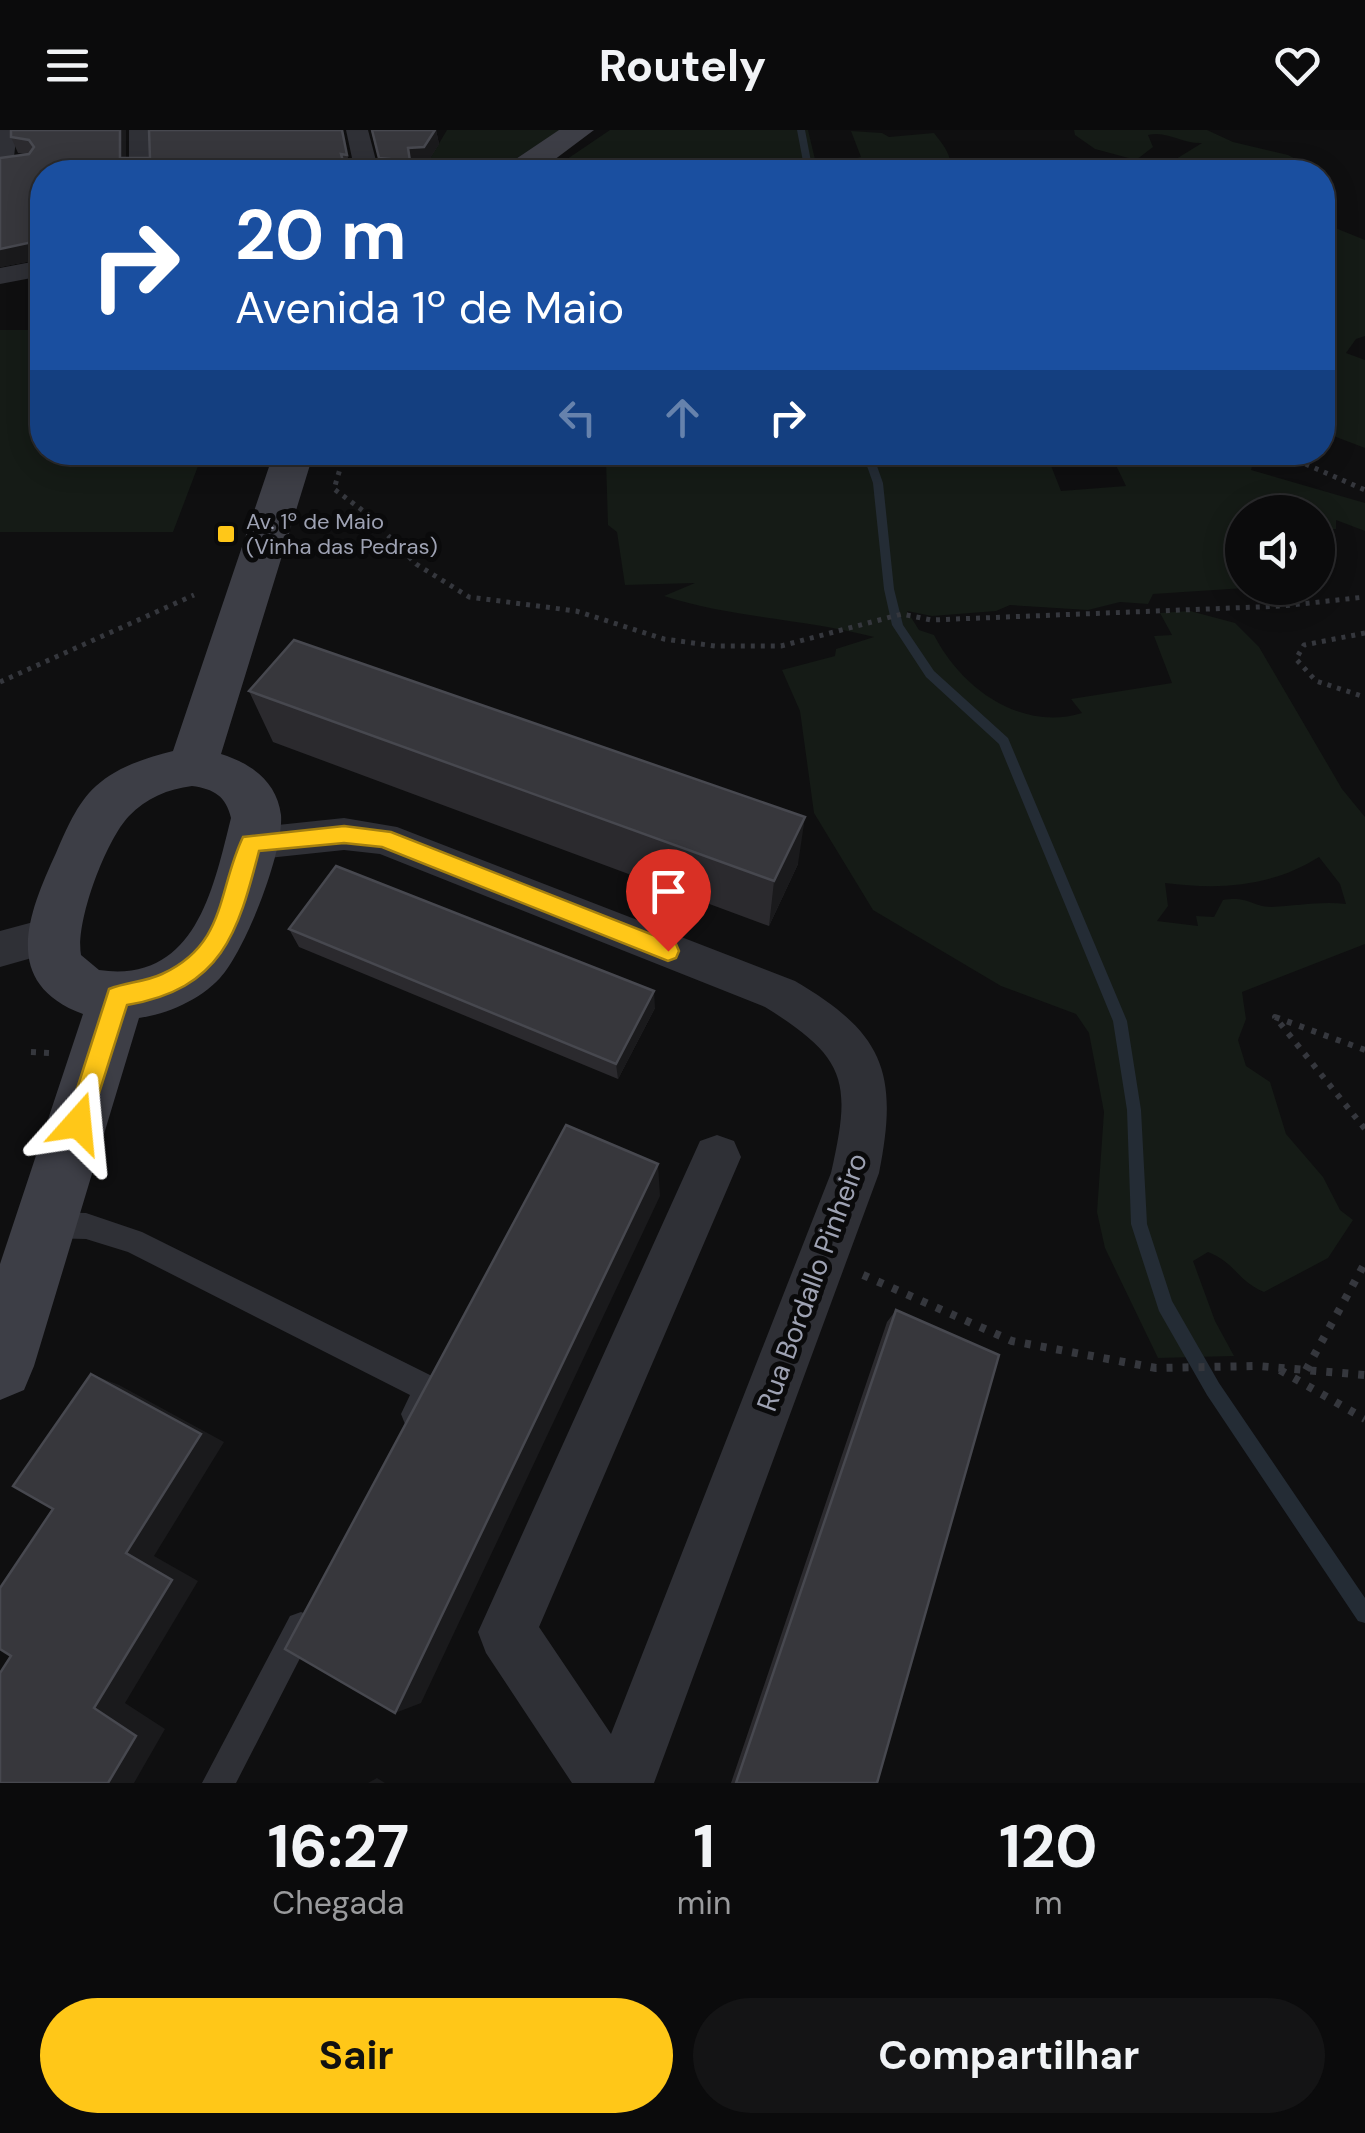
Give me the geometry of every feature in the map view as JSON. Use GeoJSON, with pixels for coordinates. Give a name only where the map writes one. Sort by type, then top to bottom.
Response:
{"type":"FeatureCollection","features":[{"type":"Feature","properties":{"kind":"main road"},"geometry":{"type":"LineString","coordinates":[[535,160],[579,130]]}},
{"type":"Feature","properties":{"kind":"main road"},"geometry":{"type":"LineString","coordinates":[[192,767],[290,465]]}},
{"type":"Feature","properties":{"kind":"main road"},"geometry":{"type":"LineString","coordinates":[[192,767],[218,770],[245,786],[256,818],[250,844],[230,920],[214,946],[176,979],[146,991],[118,996],[83,990],[68,980],[54,955],[26,942],[94,822],[107,805],[154,774],[192,767]]}},
{"type":"Feature","properties":{"kind":"main road"},"geometry":{"type":"LineString","coordinates":[[0,1366],[118,996]]}},
{"type":"Feature","properties":{"kind":"street"},"geometry":{"type":"LineString","coordinates":[[6,130],[2,166],[25,163]]}},
{"type":"Feature","properties":{"kind":"street"},"geometry":{"type":"LineString","coordinates":[[140,130],[141,160]]}},
{"type":"Feature","properties":{"kind":"street"},"geometry":{"type":"LineString","coordinates":[[358,130],[364,160]]}},
{"type":"Feature","properties":{"kind":"street"},"geometry":{"type":"LineString","coordinates":[[0,276],[30,270]]}},
{"type":"Feature","properties":{"kind":"street","name":"Rua Bordallo Pinheiro"},"geometry":{"type":"LineString","coordinates":[[250,844],[344,834],[383,838],[780,994],[824,1018],[848,1042],[863,1081],[867,1124],[855,1173],[623,1783]]}},
{"type":"Feature","properties":{"kind":"street"},"geometry":{"type":"LineString","coordinates":[[608,1783],[506,1632],[717,1157]]}},
{"type":"Feature","properties":{"kind":"lane"},"geometry":{"type":"LineString","coordinates":[[45,1225],[86,1226],[133,1241],[428,1390],[401,1441]]}},
{"type":"Feature","properties":{"kind":"lane"},"geometry":{"type":"LineString","coordinates":[[218,1783],[318,1595]]}},
{"type":"Feature","properties":{"kind":"path"},"geometry":{"type":"LineString","coordinates":[[342,465],[334,489],[366,513],[416,564],[469,597],[576,611],[664,640],[714,646],[781,646],[810,642],[902,614],[931,620],[1282,606],[1365,597]]}},
{"type":"Feature","properties":{"kind":"path"},"geometry":{"type":"LineString","coordinates":[[1308,465],[1365,490]]}},
{"type":"Feature","properties":{"kind":"path"},"geometry":{"type":"LineString","coordinates":[[0,682],[194,595]]}},
{"type":"Feature","properties":{"kind":"path"},"geometry":{"type":"LineString","coordinates":[[1365,633],[1304,645],[1296,659],[1300,670],[1312,680],[1365,697]]}},
{"type":"Feature","properties":{"kind":"path"},"geometry":{"type":"LineString","coordinates":[[1365,1050],[1275,1017],[1365,1129]]}},
{"type":"Feature","properties":{"kind":"path"},"geometry":{"type":"LineString","coordinates":[[824,1258],[1012,1341],[1156,1368],[1258,1366],[1365,1375]]}},
{"type":"Feature","properties":{"kind":"path"},"geometry":{"type":"LineString","coordinates":[[1306,1370],[1365,1262]]}},
{"type":"Feature","properties":{"kind":"path"},"geometry":{"type":"LineString","coordinates":[[1275,1367],[1365,1419]]}},
{"type":"Feature","properties":{"kind":"shaded area"},"geometry":{"type":"Polygon","coordinates":[[[447,130],[560,130],[514,160],[429,160],[447,130]]]}},
{"type":"Feature","properties":{"kind":"shaded area"},"geometry":{"type":"Polygon","coordinates":[[[610,130],[808,130],[815,160],[566,160],[610,130]]]}},
{"type":"Feature","properties":{"kind":"shaded area"},"geometry":{"type":"Polygon","coordinates":[[[1074,130],[1207,130],[1233,142],[1298,160],[1174,160],[1202,143],[1162,134],[1148,135],[1153,147],[1136,160],[1095,149],[1075,135],[1074,130]]]}},
{"type":"Feature","properties":{"kind":"shaded area"},"geometry":{"type":"Polygon","coordinates":[[[851,131],[889,137],[934,133],[949,160],[848,160],[861,157],[851,131]]]}},
{"type":"Feature","properties":{"kind":"shaded area"},"geometry":{"type":"Polygon","coordinates":[[[1335,228],[1365,240],[1365,336],[1356,339],[1346,353],[1365,360],[1365,448],[1335,437],[1335,228]]]}},
{"type":"Feature","properties":{"kind":"shaded area"},"geometry":{"type":"Polygon","coordinates":[[[0,330],[30,330],[30,465],[198,465],[173,532],[0,532],[0,330]]]}},
{"type":"Feature","properties":{"kind":"shaded area"},"geometry":{"type":"Polygon","coordinates":[[[606,465],[1051,465],[1061,491],[1126,486],[1116,465],[1252,465],[1251,470],[1365,503],[1365,531],[1336,520],[1335,529],[1335,495],[1225,495],[1225,589],[1153,594],[1148,604],[1120,602],[1088,610],[1010,605],[996,611],[932,616],[907,611],[919,630],[934,635],[960,672],[995,701],[1015,711],[1059,717],[1082,713],[1071,699],[1172,683],[1154,636],[1172,635],[1160,613],[1190,611],[1235,623],[1259,647],[1342,789],[1365,817],[1365,944],[1242,992],[1246,1019],[1238,1040],[1246,1066],[1270,1082],[1286,1134],[1323,1177],[1340,1210],[1353,1220],[1328,1258],[1264,1292],[1208,1252],[1193,1261],[1215,1321],[1234,1356],[1158,1358],[1105,1248],[1097,1212],[1104,1112],[1089,1033],[1076,1014],[1001,986],[873,910],[814,813],[800,711],[782,670],[835,656],[836,649],[874,637],[664,596],[695,583],[625,585],[617,532],[608,525],[606,465]],[[1319,857],[1282,875],[1245,884],[1165,883],[1168,906],[1157,921],[1198,926],[1196,916],[1214,917],[1223,900],[1245,900],[1271,907],[1346,904],[1340,884],[1319,857]]]}},
{"type":"Feature","properties":{"kind":"building"},"geometry":{"type":"Polygon","coordinates":[[[11,130],[120,130],[120,158],[150,158],[149,130],[342,130],[347,155],[341,154],[343,160],[30,160],[30,243],[0,249],[0,158],[29,154],[34,147],[29,140],[11,137],[11,130]]]}},
{"type":"Feature","properties":{"kind":"building"},"geometry":{"type":"Polygon","coordinates":[[[372,130],[435,130],[424,147],[408,148],[410,160],[379,158],[372,130]]]}},
{"type":"Feature","properties":{"kind":"building"},"geometry":{"type":"Polygon","coordinates":[[[294,640],[805,817],[774,881],[249,691],[294,640]]]}},
{"type":"Feature","properties":{"kind":"building"},"geometry":{"type":"Polygon","coordinates":[[[336,866],[654,991],[616,1064],[289,929],[336,866]]]}},
{"type":"Feature","properties":{"kind":"building"},"geometry":{"type":"Polygon","coordinates":[[[566,1125],[658,1164],[395,1713],[285,1649],[566,1125]]]}},
{"type":"Feature","properties":{"kind":"building"},"geometry":{"type":"Polygon","coordinates":[[[896,1310],[999,1355],[877,1783],[736,1783],[896,1310]]]}},
{"type":"Feature","properties":{"kind":"building"},"geometry":{"type":"Polygon","coordinates":[[[91,1374],[201,1434],[126,1553],[172,1580],[94,1708],[136,1736],[108,1783],[0,1783],[0,1673],[11,1656],[0,1649],[0,1588],[53,1509],[13,1486],[91,1374]]]}},
{"type":"Feature","properties":{"kind":"waterway"},"geometry":{"type":"LineString","coordinates":[[801,130],[807,160]]}},
{"type":"Feature","properties":{"kind":"waterway"},"geometry":{"type":"LineString","coordinates":[[872,465],[878,483],[889,589],[898,625],[930,674],[1004,741],[1120,1021],[1134,1110],[1139,1224],[1165,1305],[1213,1389],[1365,1614]]}},
{"type":"Feature","properties":{"kind":"place","name":"Av. 1º de Maio (Vinha das Pedras)"},"geometry":{"type":"Point","coordinates":[226,534]}},
{"type":"Feature","properties":{"kind":"route"},"geometry":{"type":"LineString","coordinates":[[78,1123],[118,996],[146,991],[176,979],[197,965],[214,946],[230,920],[250,844],[344,834],[383,838],[668,951]]}}]}
